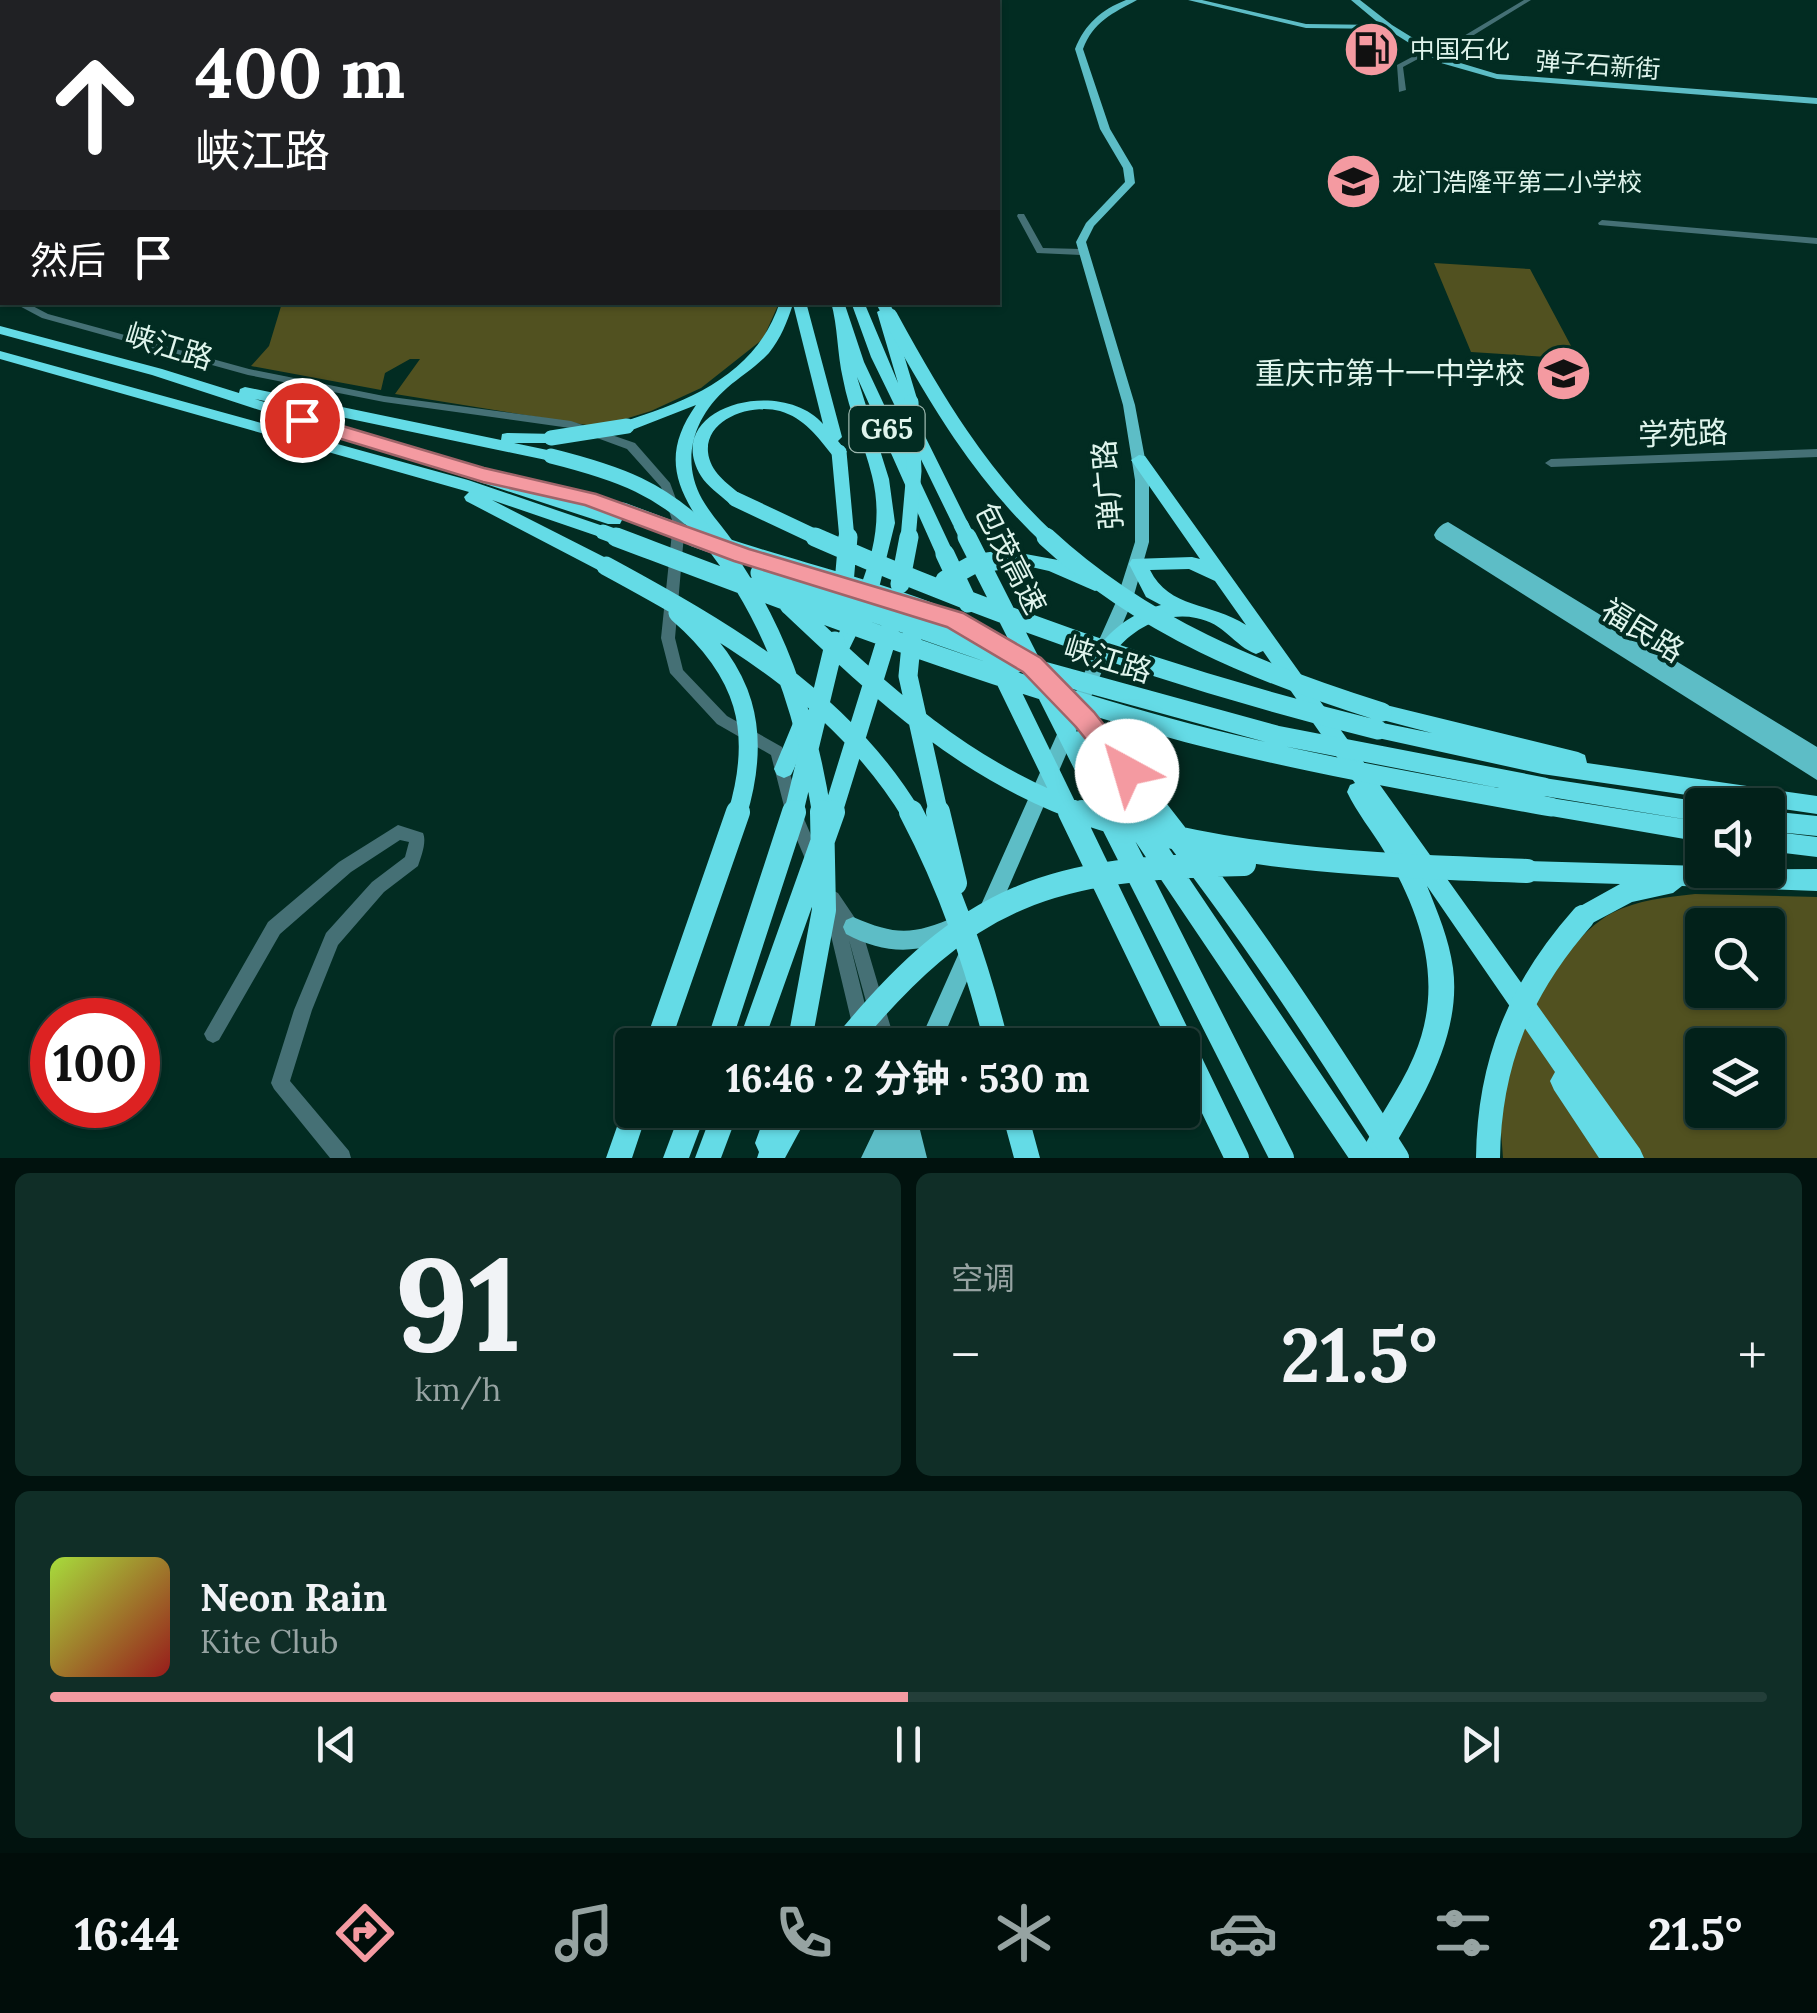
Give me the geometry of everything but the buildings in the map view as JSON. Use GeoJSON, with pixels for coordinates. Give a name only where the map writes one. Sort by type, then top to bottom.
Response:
{"type":"FeatureCollection","features":[{"type":"Feature","properties":{"kind":"highway"},"geometry":{"type":"LineString","coordinates":[[786,305],[782,325],[773,337],[725,382],[688,425],[680,458],[683,476],[696,503],[742,560],[920,725],[1012,783],[1096,820],[1150,837],[1205,850],[1320,863]]}},
{"type":"Feature","properties":{"kind":"highway","name":"包茂高速"},"geometry":{"type":"LineString","coordinates":[[838,305],[944,554],[1237,1158]]}},
{"type":"Feature","properties":{"kind":"highway","name":"包茂高速"},"geometry":{"type":"LineString","coordinates":[[859,305],[878,358],[960,525],[1282,1158]]}},
{"type":"Feature","properties":{"kind":"highway"},"geometry":{"type":"LineString","coordinates":[[756,1028],[851,762],[907,553],[914,503],[915,432],[907,381],[882,305]]}},
{"type":"Feature","properties":{"kind":"highway"},"geometry":{"type":"LineString","coordinates":[[883,305],[936,400],[987,477],[1040,537],[1108,591],[1169,629],[1233,662],[1380,721],[1499,758],[1817,805]]}},
{"type":"Feature","properties":{"kind":"highway"},"geometry":{"type":"LineString","coordinates":[[724,1028],[791,824],[838,629],[848,530],[839,452],[801,309]]}},
{"type":"Feature","properties":{"kind":"highway"},"geometry":{"type":"LineString","coordinates":[[784,768],[796,736],[859,613],[878,567],[885,534],[886,501],[850,380],[842,321]]}},
{"type":"Feature","properties":{"kind":"highway","name":"峡江路"},"geometry":{"type":"LineString","coordinates":[[0,330],[157,372],[483,475],[554,488],[613,521],[935,654],[1098,708],[1330,766],[1548,797],[1685,810]]}},
{"type":"Feature","properties":{"kind":"highway","name":"峡江路"},"geometry":{"type":"LineString","coordinates":[[0,355],[516,501],[613,521]]}},
{"type":"Feature","properties":{"kind":"highway"},"geometry":{"type":"LineString","coordinates":[[157,372],[433,431],[551,447],[623,476],[678,506],[720,550],[774,641],[804,728],[822,817],[826,864],[815,980],[803,1028]]}},
{"type":"Feature","properties":{"kind":"highway"},"geometry":{"type":"LineString","coordinates":[[551,447],[668,412],[725,382]]}},
{"type":"Feature","properties":{"kind":"highway"},"geometry":{"type":"LineString","coordinates":[[839,452],[812,417],[785,405],[766,402],[729,410],[704,434],[698,448],[706,477],[736,499],[869,561],[1066,638],[1228,691],[1380,721]]}},
{"type":"Feature","properties":{"kind":"highway"},"geometry":{"type":"LineString","coordinates":[[363,457],[471,497],[606,566],[760,654],[836,716],[886,775],[932,851],[970,942]]}},
{"type":"Feature","properties":{"kind":"highway"},"geometry":{"type":"LineString","coordinates":[[1139,460],[1631,1158]]}},
{"type":"Feature","properties":{"kind":"highway"},"geometry":{"type":"LineString","coordinates":[[613,521],[954,620],[1032,665],[1085,720],[1210,877],[1320,1036],[1397,1158]]}},
{"type":"Feature","properties":{"kind":"highway"},"geometry":{"type":"LineString","coordinates":[[993,1028],[908,676],[917,618],[926,599],[956,572],[994,559],[1052,565],[1108,591]]}},
{"type":"Feature","properties":{"kind":"highway"},"geometry":{"type":"LineString","coordinates":[[1219,578],[1192,563],[1138,564],[1152,592],[1185,609],[1224,618],[1249,638],[1396,849],[1473,947],[1615,1158]]}},
{"type":"Feature","properties":{"kind":"highway"},"geometry":{"type":"LineString","coordinates":[[606,566],[663,601],[700,633],[730,672],[748,722],[747,761],[738,806],[663,1028]]}},
{"type":"Feature","properties":{"kind":"highway"},"geometry":{"type":"LineString","coordinates":[[1097,664],[1109,642],[1140,618],[1185,609]]}},
{"type":"Feature","properties":{"kind":"highway"},"geometry":{"type":"LineString","coordinates":[[1014,629],[1106,778],[1364,1158]]}},
{"type":"Feature","properties":{"kind":"highway","name":"峡江路"},"geometry":{"type":"LineString","coordinates":[[1548,797],[1685,828]]}},
{"type":"Feature","properties":{"kind":"highway"},"geometry":{"type":"LineString","coordinates":[[1785,823],[1817,826]]}},
{"type":"Feature","properties":{"kind":"highway"},"geometry":{"type":"LineString","coordinates":[[1785,844],[1817,847]]}},
{"type":"Feature","properties":{"kind":"highway"},"geometry":{"type":"LineString","coordinates":[[1372,1158],[1423,1075],[1440,1014],[1438,942],[1426,904],[1396,849]]}},
{"type":"Feature","properties":{"kind":"highway"},"geometry":{"type":"LineString","coordinates":[[859,1028],[951,936],[990,910],[1067,882],[1152,870],[1320,863],[1685,875]]}},
{"type":"Feature","properties":{"kind":"highway"},"geometry":{"type":"LineString","coordinates":[[1785,879],[1817,880]]}},
{"type":"Feature","properties":{"kind":"highway"},"geometry":{"type":"LineString","coordinates":[[1488,1158],[1490,1100],[1508,1027],[1531,981],[1583,917],[1618,897],[1650,886],[1685,883]]}},
{"type":"Feature","properties":{"kind":"highway"},"geometry":{"type":"LineString","coordinates":[[618,1158],[629,1128]]}},
{"type":"Feature","properties":{"kind":"highway"},"geometry":{"type":"LineString","coordinates":[[676,1158],[687,1128]]}},
{"type":"Feature","properties":{"kind":"highway"},"geometry":{"type":"LineString","coordinates":[[708,1158],[719,1128]]}},
{"type":"Feature","properties":{"kind":"highway"},"geometry":{"type":"LineString","coordinates":[[763,1158],[774,1128]]}},
{"type":"Feature","properties":{"kind":"highway"},"geometry":{"type":"LineString","coordinates":[[770,1158],[788,1128]]}},
{"type":"Feature","properties":{"kind":"highway"},"geometry":{"type":"LineString","coordinates":[[1019,1128],[1027,1158]]}},
{"type":"Feature","properties":{"kind":"main road"},"geometry":{"type":"LineString","coordinates":[[1082,252],[1084,233],[1130,183],[1128,168],[1106,130],[1079,49],[1083,37],[1102,14],[1133,0]]}},
{"type":"Feature","properties":{"kind":"main road"},"geometry":{"type":"LineString","coordinates":[[1192,0],[1306,26],[1388,26]]}},
{"type":"Feature","properties":{"kind":"main road","name":"弹子石新街"},"geometry":{"type":"LineString","coordinates":[[1355,0],[1426,51],[1466,68],[1525,80],[1817,101]]}},
{"type":"Feature","properties":{"kind":"main road","name":"弹广路"},"geometry":{"type":"LineString","coordinates":[[936,1028],[1138,564],[1144,522],[1139,460],[1121,372],[1082,252]]}},
{"type":"Feature","properties":{"kind":"main road","name":"福民路"},"geometry":{"type":"LineString","coordinates":[[1817,756],[1444,531],[1817,772]]}},
{"type":"Feature","properties":{"kind":"main road"},"geometry":{"type":"LineString","coordinates":[[853,926],[889,943],[919,939],[950,930],[990,906]]}},
{"type":"Feature","properties":{"kind":"main road"},"geometry":{"type":"LineString","coordinates":[[872,1158],[884,1128]]}},
{"type":"Feature","properties":{"kind":"main road"},"geometry":{"type":"LineString","coordinates":[[890,1128],[894,1158]]}},
{"type":"Feature","properties":{"kind":"main road"},"geometry":{"type":"LineString","coordinates":[[908,1128],[916,1158]]}},
{"type":"Feature","properties":{"kind":"street"},"geometry":{"type":"LineString","coordinates":[[1402,90],[1399,66],[1426,51],[1448,48],[1528,0]]}},
{"type":"Feature","properties":{"kind":"street"},"geometry":{"type":"LineString","coordinates":[[1426,51],[1456,50],[1539,0]]}},
{"type":"Feature","properties":{"kind":"street"},"geometry":{"type":"LineString","coordinates":[[1021,216],[1040,251],[1082,252]]}},
{"type":"Feature","properties":{"kind":"street"},"geometry":{"type":"LineString","coordinates":[[1602,223],[1817,241]]}},
{"type":"Feature","properties":{"kind":"street"},"geometry":{"type":"LineString","coordinates":[[22,305],[45,316],[248,372],[384,399],[571,425],[631,446],[666,486],[679,523],[668,638],[677,673],[722,720],[778,751],[794,814],[828,892],[862,1028]]}},
{"type":"Feature","properties":{"kind":"street","name":"学苑路"},"geometry":{"type":"LineString","coordinates":[[1552,463],[1817,452]]}},
{"type":"Feature","properties":{"kind":"street"},"geometry":{"type":"LineString","coordinates":[[213,1034],[274,928],[345,867],[398,832],[418,838],[412,861],[378,887],[332,939],[303,1010],[280,1083],[342,1158]]}},
{"type":"Feature","properties":{"kind":"street"},"geometry":{"type":"LineString","coordinates":[[828,892],[853,926],[881,1028]]}},
{"type":"Feature","properties":{"kind":"shaded area"},"geometry":{"type":"Polygon","coordinates":[[[1434,263],[1530,269],[1578,359],[1471,352],[1434,263]]]}},
{"type":"Feature","properties":{"kind":"shaded area"},"geometry":{"type":"Polygon","coordinates":[[[281,305],[778,305],[763,339],[701,388],[651,411],[599,427],[395,394],[420,359],[410,359],[385,373],[381,390],[251,366],[269,346],[281,305]]]}},
{"type":"Feature","properties":{"kind":"shaded area"},"geometry":{"type":"Polygon","coordinates":[[[1695,894],[1817,897],[1817,1158],[1503,1158],[1500,1110],[1505,1079],[1538,997],[1554,970],[1592,927],[1612,913],[1642,902],[1695,894]]]}},
{"type":"Feature","properties":{"kind":"place","name":"中国石化"},"geometry":{"type":"Point","coordinates":[1371,49]}},
{"type":"Feature","properties":{"kind":"place","name":"龙门浩隆平第二小学校"},"geometry":{"type":"Point","coordinates":[1353,182]}},
{"type":"Feature","properties":{"kind":"place","name":"重庆市第十一中学校"},"geometry":{"type":"Point","coordinates":[1564,373]}},
{"type":"Feature","properties":{"kind":"route"},"geometry":{"type":"LineString","coordinates":[[302,420],[483,475],[554,488],[742,556],[954,620],[982,632],[1032,665],[1127,771]]}}]}
